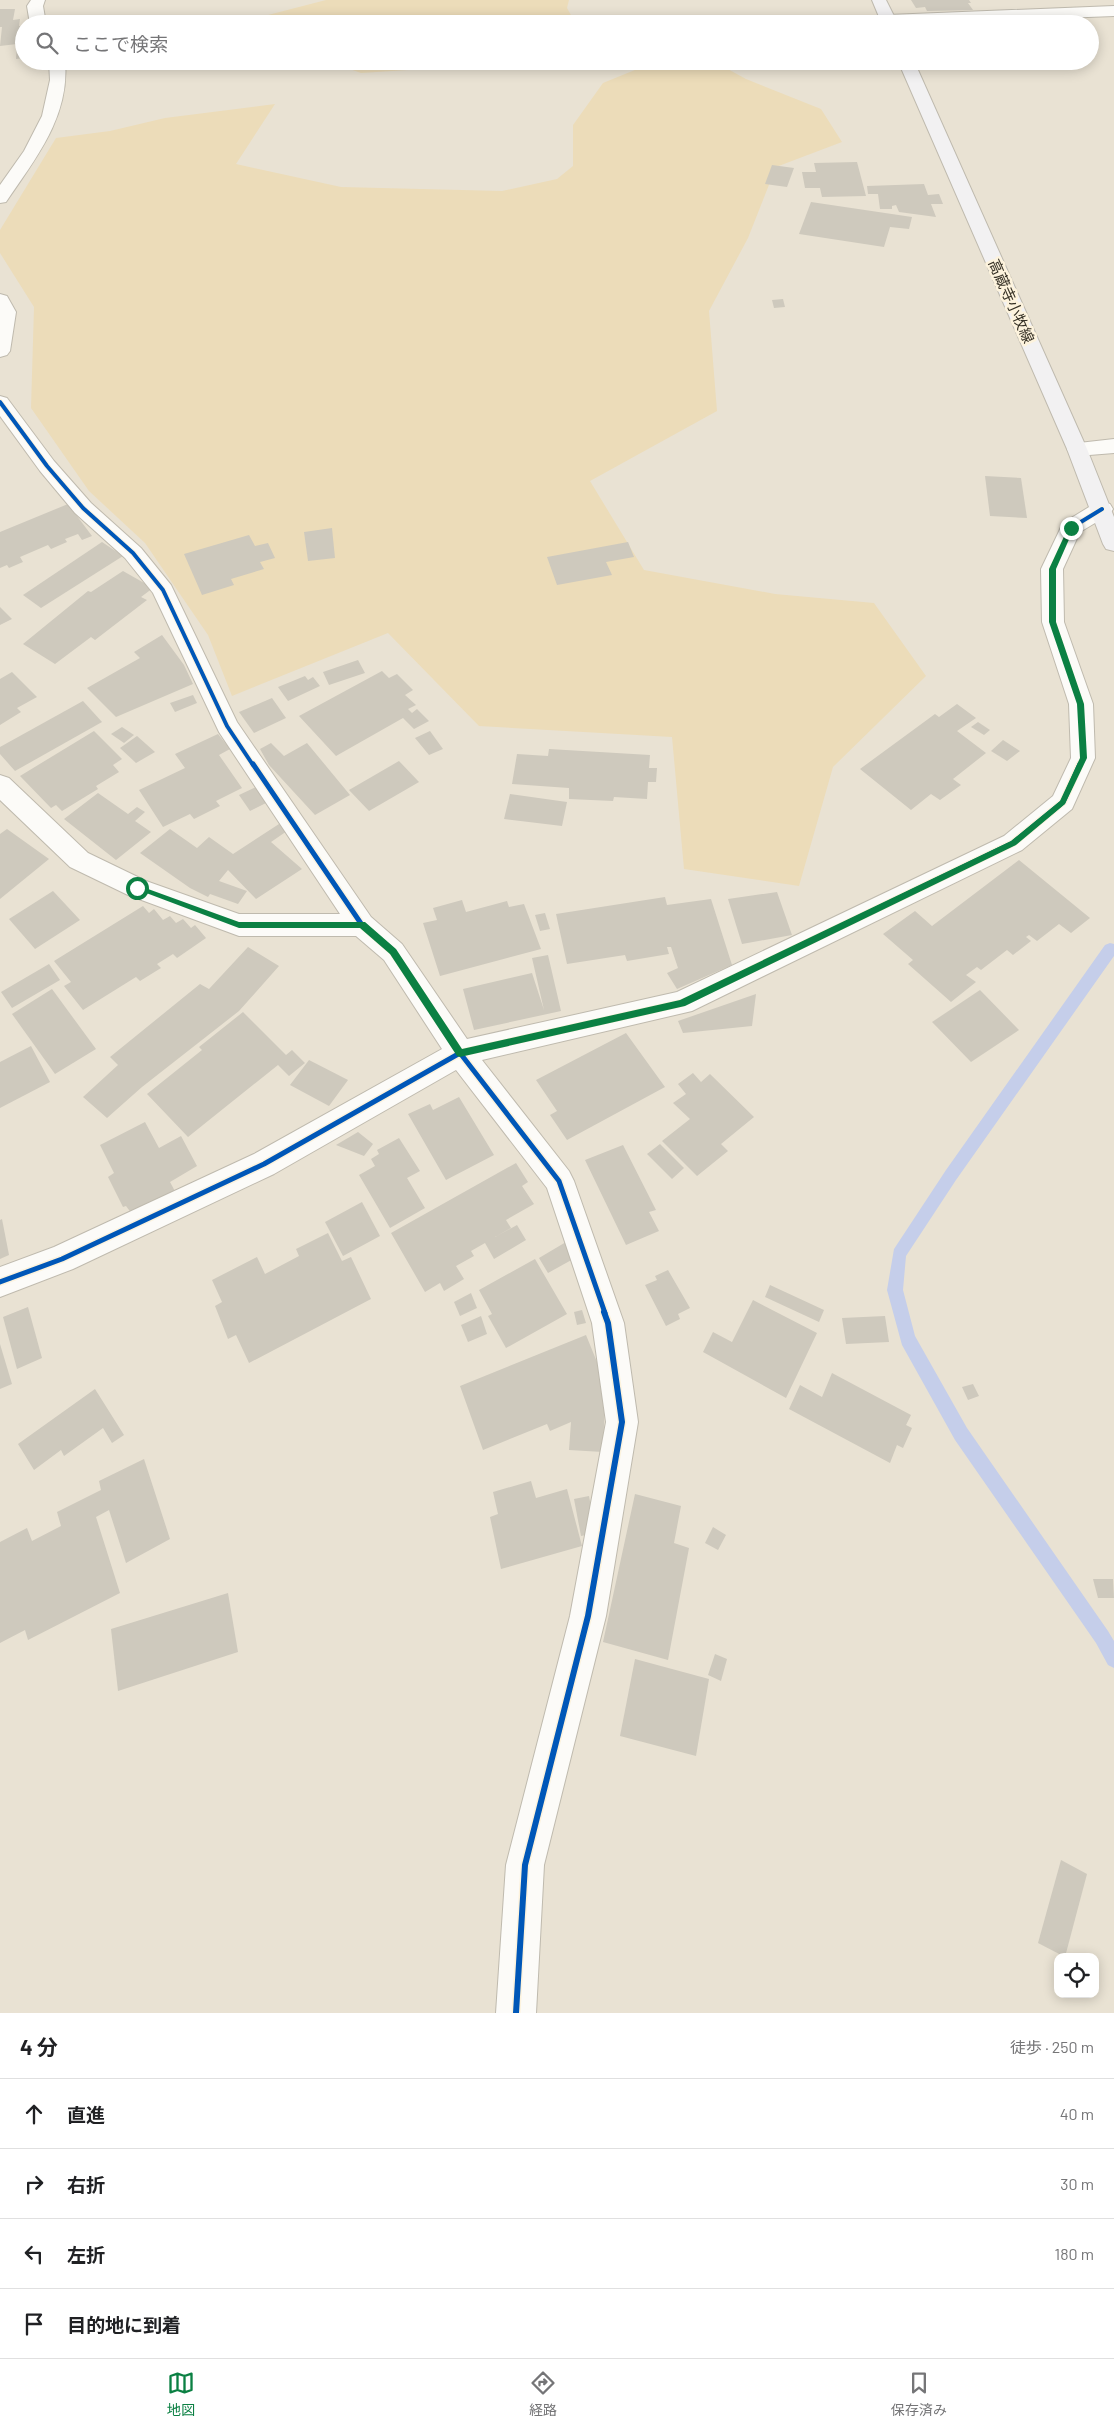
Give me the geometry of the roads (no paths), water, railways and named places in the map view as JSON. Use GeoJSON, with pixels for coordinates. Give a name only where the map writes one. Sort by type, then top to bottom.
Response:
{"type":"FeatureCollection","features":[{"type":"Feature","properties":{"kind":"main road"},"geometry":{"type":"LineString","coordinates":[[879,0],[886,15]]}},
{"type":"Feature","properties":{"kind":"main road","name":"高蔵寺小牧線"},"geometry":{"type":"LineString","coordinates":[[910,70],[1077,448],[1114,544]]}},
{"type":"Feature","properties":{"kind":"street"},"geometry":{"type":"LineString","coordinates":[[36,15],[35,6],[38,0]]}},
{"type":"Feature","properties":{"kind":"street"},"geometry":{"type":"LineString","coordinates":[[1032,15],[1114,11]]}},
{"type":"Feature","properties":{"kind":"street"},"geometry":{"type":"LineString","coordinates":[[0,198],[42,134],[56,101],[60,76],[59,70]]}},
{"type":"Feature","properties":{"kind":"street"},"geometry":{"type":"LineString","coordinates":[[0,300],[7,312],[0,351]]}},
{"type":"Feature","properties":{"kind":"street"},"geometry":{"type":"LineString","coordinates":[[0,402],[48,466],[83,508],[133,553],[163,590],[227,726],[362,925],[393,952],[460,1053],[559,1181],[608,1323],[622,1422],[588,1616],[525,1865],[516,2013]]}},
{"type":"Feature","properties":{"kind":"street"},"geometry":{"type":"LineString","coordinates":[[1077,448],[1114,446]]}},
{"type":"Feature","properties":{"kind":"street"},"geometry":{"type":"LineString","coordinates":[[0,1282],[62,1259],[264,1164],[460,1053],[682,1003],[1014,843],[1063,802],[1083,758],[1081,704],[1052,622],[1052,569],[1071,528],[1102,509]]}},
{"type":"Feature","properties":{"kind":"street"},"geometry":{"type":"LineString","coordinates":[[0,785],[79,860],[137,888],[239,925],[362,925]]}},
{"type":"Feature","properties":{"kind":"waterway"},"geometry":{"type":"LineString","coordinates":[[1114,950],[1110,949],[951,1175],[899,1254],[895,1290],[908,1339],[961,1434],[1102,1637],[1114,1659]]}}]}
